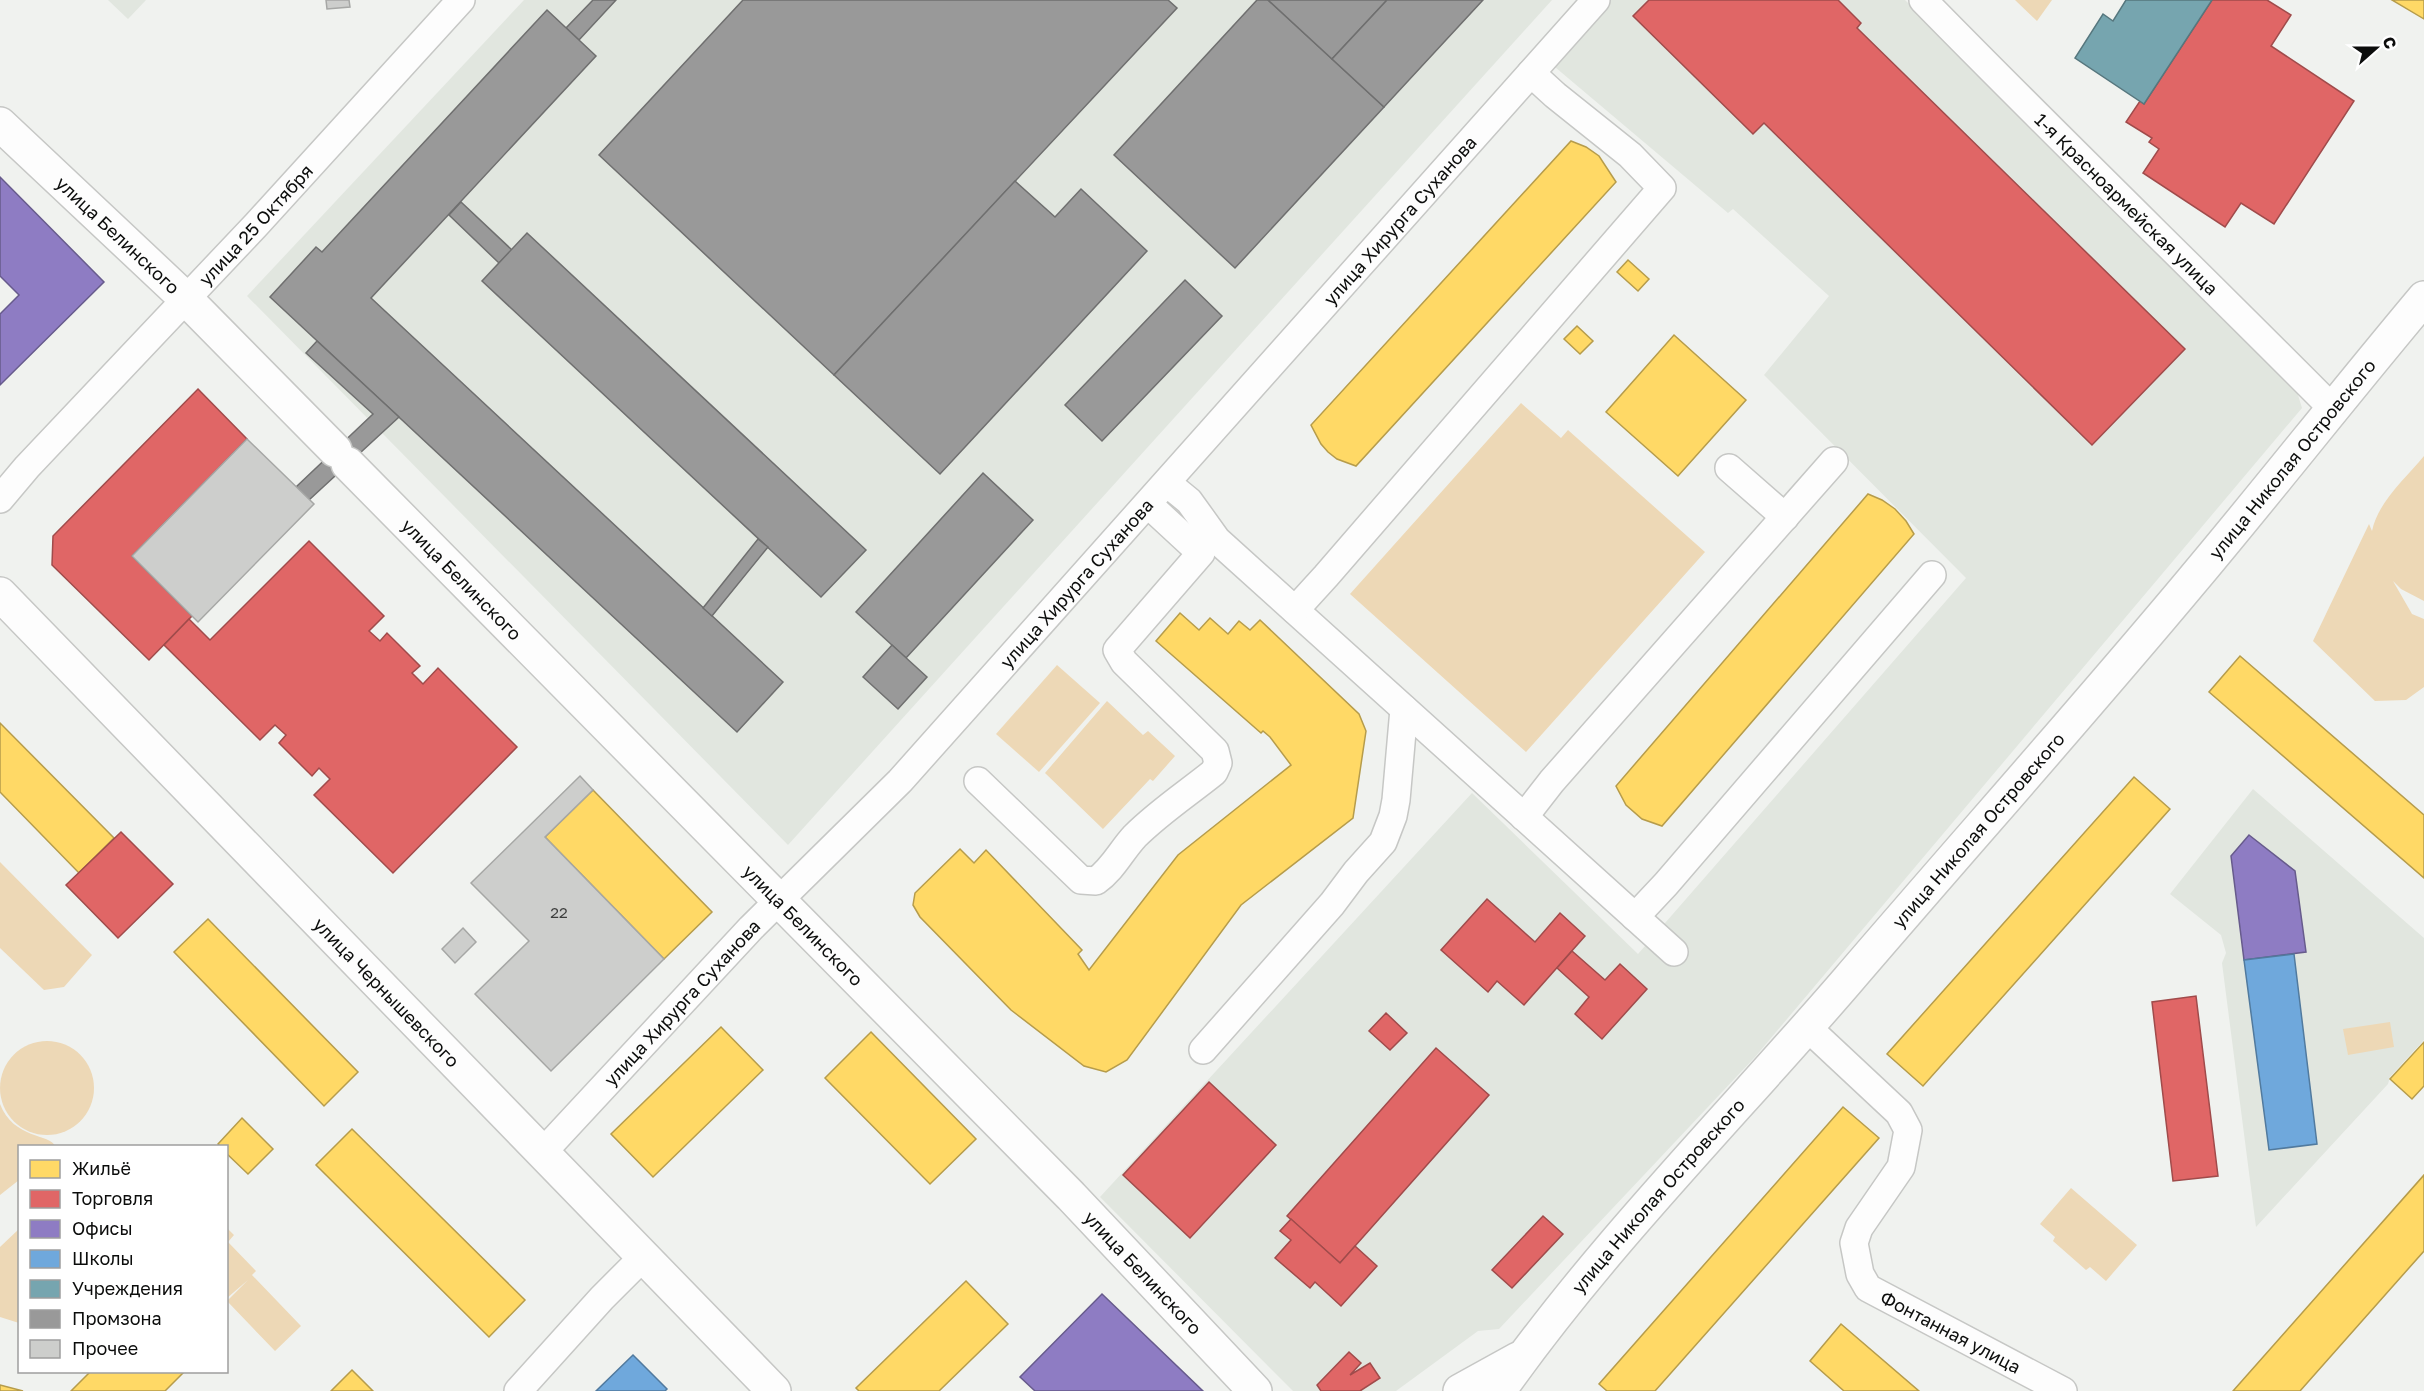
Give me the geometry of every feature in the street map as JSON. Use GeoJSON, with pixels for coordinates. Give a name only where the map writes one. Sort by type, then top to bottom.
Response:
{"type":"FeatureCollection","features":[{"type":"Feature","properties":{"kind":"main road","name":"улица Белинского"},"geometry":{"type":"LineString","coordinates":[[0,124],[186,299],[1071,1196],[1255,1391]]}},
{"type":"Feature","properties":{"kind":"main road","name":"улица Николая Островского"},"geometry":{"type":"LineString","coordinates":[[1499,1391],[1525,1355],[1671,1177],[1807,1027],[2191,582],[2331,408],[2424,298]]}},
{"type":"Feature","properties":{"kind":"main road","name":"улица Чернышевского"},"geometry":{"type":"LineString","coordinates":[[0,594],[774,1391]]}},
{"type":"Feature","properties":{"kind":"main road","name":"улица Николая Островского"},"geometry":{"type":"LineString","coordinates":[[1460,1391],[1525,1355]]}},
{"type":"Feature","properties":{"kind":"street","name":"улица 25 Октября"},"geometry":{"type":"LineString","coordinates":[[0,500],[27,467],[186,299],[461,0]]}},
{"type":"Feature","properties":{"kind":"street","name":"улица Хирурга Суханова"},"geometry":{"type":"LineString","coordinates":[[543,1152],[751,928],[900,781],[1596,0]]}},
{"type":"Feature","properties":{"kind":"street","name":"1-я Красноармейская улица"},"geometry":{"type":"LineString","coordinates":[[1923,0],[2030,109],[2230,304],[2331,408]]}},
{"type":"Feature","properties":{"kind":"street"},"geometry":{"type":"LineString","coordinates":[[1295,610],[1662,188],[1630,154],[1555,95],[1531,73]]}},
{"type":"Feature","properties":{"kind":"street"},"geometry":{"type":"LineString","coordinates":[[1524,817],[1552,781],[1834,461]]}},
{"type":"Feature","properties":{"kind":"street"},"geometry":{"type":"LineString","coordinates":[[1729,468],[1785,517]]}},
{"type":"Feature","properties":{"kind":"street"},"geometry":{"type":"LineString","coordinates":[[1167,483],[1188,501],[1217,540],[1674,952]]}},
{"type":"Feature","properties":{"kind":"street"},"geometry":{"type":"LineString","coordinates":[[978,781],[1081,880],[1096,881],[1108,872],[1134,837],[1214,772],[1218,763],[1215,751],[1124,662],[1117,650],[1201,554],[1148,504]]}},
{"type":"Feature","properties":{"kind":"street"},"geometry":{"type":"LineString","coordinates":[[1635,917],[1932,575]]}},
{"type":"Feature","properties":{"kind":"street"},"geometry":{"type":"LineString","coordinates":[[1203,1050],[1332,904],[1383,842],[1393,816],[1396,800],[1404,709]]}},
{"type":"Feature","properties":{"kind":"street","name":"Фонтанная улица"},"geometry":{"type":"LineString","coordinates":[[1807,1027],[1899,1113],[1908,1130],[1901,1167],[1859,1228],[1854,1243],[1860,1274],[1868,1287],[2062,1391]]}},
{"type":"Feature","properties":{"kind":"street"},"geometry":{"type":"LineString","coordinates":[[518,1391],[602,1298],[644,1256]]}},
{"type":"Feature","properties":{"kind":"shaded area"},"geometry":{"type":"Polygon","coordinates":[[[108,0],[146,0],[128,19],[108,0]]]}},
{"type":"Feature","properties":{"kind":"shaded area"},"geometry":{"type":"Polygon","coordinates":[[[524,0],[1552,0],[788,845],[247,296],[524,0]]]}},
{"type":"Feature","properties":{"kind":"shaded area"},"geometry":{"type":"Polygon","coordinates":[[[1609,0],[1905,0],[2294,382],[2302,408],[1755,1057],[1499,1329],[1478,1331],[1396,1391],[1293,1391],[1100,1197],[1472,793],[1638,954],[1966,578],[1764,375],[1829,296],[1733,209],[1728,213],[1549,62],[1609,0]]]}},
{"type":"Feature","properties":{"kind":"shaded area"},"geometry":{"type":"Polygon","coordinates":[[[2015,0],[2052,0],[2037,21],[2015,0]]]}},
{"type":"Feature","properties":{"kind":"shaded area"},"geometry":{"type":"Polygon","coordinates":[[[1521,403],[1561,438],[1568,430],[1705,552],[1526,752],[1350,594],[1521,403]]]}},
{"type":"Feature","properties":{"kind":"shaded area"},"geometry":{"type":"Polygon","coordinates":[[[2424,456],[2424,601],[2401,589],[2393,581],[2412,614],[2424,619],[2424,687],[2406,700],[2375,701],[2313,641],[2369,524],[2372,531],[2375,520],[2386,501],[2424,456]]]}},
{"type":"Feature","properties":{"kind":"shaded area"},"geometry":{"type":"Polygon","coordinates":[[[1057,665],[1100,703],[1039,772],[996,734],[1057,665]]]}},
{"type":"Feature","properties":{"kind":"shaded area"},"geometry":{"type":"Polygon","coordinates":[[[1107,701],[1143,735],[1148,731],[1175,756],[1153,781],[1150,779],[1103,829],[1045,773],[1107,701]]]}},
{"type":"Feature","properties":{"kind":"shaded area"},"geometry":{"type":"Polygon","coordinates":[[[2253,789],[2424,938],[2424,1040],[2390,1077],[2388,1084],[2256,1227],[2222,963],[2226,953],[2221,935],[2170,894],[2253,789]]]}},
{"type":"Feature","properties":{"kind":"shaded area"},"geometry":{"type":"Polygon","coordinates":[[[0,862],[92,955],[64,987],[44,990],[0,948],[0,862]]]}},
{"type":"Feature","properties":{"kind":"shaded area"},"geometry":{"type":"Polygon","coordinates":[[[2390,1022],[2394,1047],[2348,1055],[2343,1029],[2390,1022]]]}},
{"type":"Feature","properties":{"kind":"shaded area"},"geometry":{"type":"Polygon","coordinates":[[[47,1041],[65,1045],[80,1055],[90,1070],[94,1088],[90,1106],[80,1121],[65,1131],[47,1135],[29,1131],[14,1121],[4,1106],[0,1088],[4,1070],[14,1055],[29,1045],[47,1041]]]}},
{"type":"Feature","properties":{"kind":"shaded area"},"geometry":{"type":"Polygon","coordinates":[[[0,1104],[14,1124],[22,1130],[47,1139],[54,1145],[18,1145],[18,1181],[0,1195],[0,1104]]]}},
{"type":"Feature","properties":{"kind":"shaded area"},"geometry":{"type":"Polygon","coordinates":[[[2071,1188],[2137,1245],[2106,1281],[2090,1267],[2086,1270],[2053,1241],[2055,1237],[2040,1224],[2071,1188]]]}},
{"type":"Feature","properties":{"kind":"shaded area"},"geometry":{"type":"Polygon","coordinates":[[[228,1229],[234,1235],[228,1242],[228,1229]]]}},
{"type":"Feature","properties":{"kind":"shaded area"},"geometry":{"type":"Polygon","coordinates":[[[18,1230],[18,1323],[0,1317],[0,1247],[18,1230]]]}},
{"type":"Feature","properties":{"kind":"shaded area"},"geometry":{"type":"Polygon","coordinates":[[[228,1242],[256,1271],[252,1275],[301,1326],[275,1351],[228,1302],[248,1280],[228,1297],[228,1242]]]}},
{"type":"Feature","properties":{"kind":"building: Жильё"},"geometry":{"type":"Polygon","coordinates":[[[2392,0],[2424,0],[2424,19],[2392,0]]]}},
{"type":"Feature","properties":{"kind":"building: Жильё"},"geometry":{"type":"Polygon","coordinates":[[[1571,141],[1599,156],[1616,182],[1356,466],[1337,459],[1321,444],[1311,425],[1571,141]]]}},
{"type":"Feature","properties":{"kind":"building: Жильё"},"geometry":{"type":"Polygon","coordinates":[[[1628,260],[1649,279],[1638,291],[1617,272],[1628,260]]]}},
{"type":"Feature","properties":{"kind":"building: Жильё"},"geometry":{"type":"Polygon","coordinates":[[[1577,326],[1593,341],[1580,354],[1564,339],[1577,326]]]}},
{"type":"Feature","properties":{"kind":"building: Жильё"},"geometry":{"type":"Polygon","coordinates":[[[1674,335],[1746,400],[1678,476],[1606,412],[1674,335]]]}},
{"type":"Feature","properties":{"kind":"building: Жильё"},"geometry":{"type":"Polygon","coordinates":[[[1868,494],[1895,509],[1914,534],[1662,826],[1642,819],[1626,805],[1616,786],[1868,494]]]}},
{"type":"Feature","properties":{"kind":"building: Жильё"},"geometry":{"type":"Polygon","coordinates":[[[1180,613],[1199,630],[1210,618],[1228,634],[1239,621],[1250,630],[1260,620],[1359,714],[1366,731],[1353,818],[1241,905],[1127,1060],[1106,1072],[1084,1066],[1011,1010],[920,917],[913,905],[915,893],[960,849],[974,863],[986,850],[1082,950],[1078,954],[1089,970],[1178,855],[1291,765],[1270,737],[1263,731],[1261,733],[1156,641],[1180,613]]]}},
{"type":"Feature","properties":{"kind":"building: Жильё"},"geometry":{"type":"Polygon","coordinates":[[[2240,656],[2424,815],[2424,878],[2209,692],[2240,656]]]}},
{"type":"Feature","properties":{"kind":"building: Жильё"},"geometry":{"type":"Polygon","coordinates":[[[0,723],[114,838],[79,873],[0,792],[0,723]]]}},
{"type":"Feature","properties":{"kind":"building: Жильё"},"geometry":{"type":"Polygon","coordinates":[[[2134,777],[2170,809],[1923,1086],[1887,1054],[2134,777]]]}},
{"type":"Feature","properties":{"kind":"building: Жильё"},"geometry":{"type":"Polygon","coordinates":[[[593,790],[712,912],[664,959],[545,837],[593,790]]]}},
{"type":"Feature","properties":{"kind":"building: Жильё"},"geometry":{"type":"Polygon","coordinates":[[[208,919],[358,1072],[324,1106],[174,952],[208,919]]]}},
{"type":"Feature","properties":{"kind":"building: Жильё"},"geometry":{"type":"Polygon","coordinates":[[[721,1027],[763,1070],[653,1177],[611,1134],[721,1027]]]}},
{"type":"Feature","properties":{"kind":"building: Жильё"},"geometry":{"type":"Polygon","coordinates":[[[871,1032],[976,1139],[930,1184],[825,1078],[871,1032]]]}},
{"type":"Feature","properties":{"kind":"building: Жильё"},"geometry":{"type":"Polygon","coordinates":[[[2424,1042],[2424,1086],[2412,1099],[2390,1079],[2424,1042]]]}},
{"type":"Feature","properties":{"kind":"building: Жильё"},"geometry":{"type":"Polygon","coordinates":[[[1843,1107],[1879,1138],[1655,1391],[1607,1391],[1599,1384],[1843,1107]]]}},
{"type":"Feature","properties":{"kind":"building: Жильё"},"geometry":{"type":"Polygon","coordinates":[[[242,1118],[273,1149],[248,1174],[228,1155],[228,1145],[218,1144],[242,1118]]]}},
{"type":"Feature","properties":{"kind":"building: Жильё"},"geometry":{"type":"Polygon","coordinates":[[[352,1129],[525,1300],[489,1337],[316,1165],[352,1129]]]}},
{"type":"Feature","properties":{"kind":"building: Жильё"},"geometry":{"type":"Polygon","coordinates":[[[2424,1175],[2424,1251],[2300,1391],[2233,1391],[2424,1175]]]}},
{"type":"Feature","properties":{"kind":"building: Жильё"},"geometry":{"type":"Polygon","coordinates":[[[966,1281],[1008,1324],[939,1391],[859,1391],[856,1388],[966,1281]]]}},
{"type":"Feature","properties":{"kind":"building: Жильё"},"geometry":{"type":"Polygon","coordinates":[[[1841,1324],[1919,1391],[1844,1391],[1810,1361],[1841,1324]]]}},
{"type":"Feature","properties":{"kind":"building: Жильё"},"geometry":{"type":"Polygon","coordinates":[[[352,1370],[373,1391],[331,1391],[352,1370]]]}},
{"type":"Feature","properties":{"kind":"building: Жильё"},"geometry":{"type":"Polygon","coordinates":[[[89,1373],[183,1373],[165,1391],[71,1391],[89,1373]]]}},
{"type":"Feature","properties":{"kind":"building: Жильё"},"geometry":{"type":"Polygon","coordinates":[[[0,1385],[23,1391],[0,1391],[0,1385]]]}},
{"type":"Feature","properties":{"kind":"building: Торговля"},"geometry":{"type":"Polygon","coordinates":[[[1649,0],[1838,0],[1861,23],[1857,28],[2185,349],[2092,445],[1764,123],[1753,134],[1633,16],[1649,0]]]}},
{"type":"Feature","properties":{"kind":"building: Торговля"},"geometry":{"type":"Polygon","coordinates":[[[2212,0],[2267,0],[2291,15],[2271,46],[2354,101],[2274,224],[2241,203],[2225,227],[2143,173],[2159,149],[2149,142],[2152,138],[2126,122],[2140,101],[2144,104],[2212,0]]]}},
{"type":"Feature","properties":{"kind":"building: Торговля"},"geometry":{"type":"Polygon","coordinates":[[[198,389],[247,439],[132,556],[192,616],[149,660],[52,565],[53,536],[198,389]]]}},
{"type":"Feature","properties":{"kind":"building: Торговля"},"geometry":{"type":"Polygon","coordinates":[[[309,541],[384,616],[369,631],[380,641],[387,633],[420,666],[412,673],[423,684],[438,668],[517,747],[393,873],[314,795],[330,779],[319,768],[312,776],[279,743],[286,735],[275,725],[260,740],[164,645],[189,619],[210,640],[309,541]]]}},
{"type":"Feature","properties":{"kind":"building: Торговля"},"geometry":{"type":"Polygon","coordinates":[[[121,832],[173,884],[118,938],[66,885],[121,832]]]}},
{"type":"Feature","properties":{"kind":"building: Торговля"},"geometry":{"type":"Polygon","coordinates":[[[1487,899],[1535,942],[1560,913],[1585,936],[1524,1005],[1497,981],[1488,992],[1441,950],[1487,899]]]}},
{"type":"Feature","properties":{"kind":"building: Торговля"},"geometry":{"type":"Polygon","coordinates":[[[1572,951],[1605,980],[1620,964],[1647,989],[1602,1039],[1575,1014],[1589,997],[1557,968],[1572,951]]]}},
{"type":"Feature","properties":{"kind":"building: Торговля"},"geometry":{"type":"Polygon","coordinates":[[[2196,996],[2218,1176],[2173,1181],[2152,1002],[2196,996]]]}},
{"type":"Feature","properties":{"kind":"building: Торговля"},"geometry":{"type":"Polygon","coordinates":[[[1386,1013],[1407,1033],[1390,1050],[1369,1031],[1386,1013]]]}},
{"type":"Feature","properties":{"kind":"building: Торговля"},"geometry":{"type":"Polygon","coordinates":[[[1436,1048],[1489,1095],[1340,1263],[1287,1216],[1436,1048]]]}},
{"type":"Feature","properties":{"kind":"building: Торговля"},"geometry":{"type":"Polygon","coordinates":[[[1209,1082],[1276,1145],[1190,1238],[1123,1175],[1209,1082]]]}},
{"type":"Feature","properties":{"kind":"building: Торговля"},"geometry":{"type":"Polygon","coordinates":[[[1543,1216],[1563,1234],[1512,1288],[1492,1270],[1543,1216]]]}},
{"type":"Feature","properties":{"kind":"building: Торговля"},"geometry":{"type":"Polygon","coordinates":[[[1291,1219],[1340,1263],[1355,1246],[1377,1266],[1341,1306],[1315,1282],[1310,1288],[1275,1258],[1291,1240],[1280,1231],[1291,1219]]]}},
{"type":"Feature","properties":{"kind":"building: Торговля"},"geometry":{"type":"Polygon","coordinates":[[[1349,1352],[1361,1363],[1350,1375],[1370,1363],[1380,1378],[1360,1391],[1321,1391],[1317,1385],[1349,1352]]]}},
{"type":"Feature","properties":{"kind":"building: Офисы"},"geometry":{"type":"Polygon","coordinates":[[[0,177],[104,282],[0,385],[0,314],[19,295],[0,276],[0,177]]]}},
{"type":"Feature","properties":{"kind":"building: Офисы"},"geometry":{"type":"Polygon","coordinates":[[[2249,835],[2295,871],[2306,952],[2244,960],[2231,856],[2249,835]]]}},
{"type":"Feature","properties":{"kind":"building: Офисы"},"geometry":{"type":"Polygon","coordinates":[[[1102,1294],[1203,1391],[1035,1391],[1020,1377],[1102,1294]]]}},
{"type":"Feature","properties":{"kind":"building: Школы"},"geometry":{"type":"Polygon","coordinates":[[[2294,954],[2317,1144],[2269,1150],[2244,960],[2294,954]]]}},
{"type":"Feature","properties":{"kind":"building: Школы"},"geometry":{"type":"Polygon","coordinates":[[[633,1355],[667,1389],[665,1391],[596,1391],[633,1355]]]}},
{"type":"Feature","properties":{"kind":"building: Учреждения"},"geometry":{"type":"Polygon","coordinates":[[[2126,0],[2212,0],[2144,104],[2075,58],[2103,14],[2113,21],[2126,0]]]}},
{"type":"Feature","properties":{"kind":"building: Промзона"},"geometry":{"type":"Polygon","coordinates":[[[593,0],[616,0],[579,40],[566,28],[593,0]]]}},
{"type":"Feature","properties":{"kind":"building: Промзона"},"geometry":{"type":"Polygon","coordinates":[[[743,0],[1168,0],[1177,8],[834,375],[599,155],[743,0]]]}},
{"type":"Feature","properties":{"kind":"building: Промзона"},"geometry":{"type":"Polygon","coordinates":[[[1257,0],[1268,0],[1384,107],[1235,268],[1114,155],[1257,0]]]}},
{"type":"Feature","properties":{"kind":"building: Промзона"},"geometry":{"type":"Polygon","coordinates":[[[1268,0],[1387,0],[1332,59],[1268,0]]]}},
{"type":"Feature","properties":{"kind":"building: Промзона"},"geometry":{"type":"Polygon","coordinates":[[[1387,0],[1483,0],[1384,107],[1332,59],[1387,0]]]}},
{"type":"Feature","properties":{"kind":"building: Промзона"},"geometry":{"type":"Polygon","coordinates":[[[547,10],[596,56],[371,298],[783,682],[737,732],[270,297],[316,247],[322,252],[547,10]]]}},
{"type":"Feature","properties":{"kind":"building: Промзона"},"geometry":{"type":"Polygon","coordinates":[[[1015,181],[1055,217],[1081,189],[1147,251],[940,474],[834,375],[1015,181]]]}},
{"type":"Feature","properties":{"kind":"building: Промзона"},"geometry":{"type":"Polygon","coordinates":[[[461,202],[512,250],[499,263],[449,215],[461,202]]]}},
{"type":"Feature","properties":{"kind":"building: Промзона"},"geometry":{"type":"Polygon","coordinates":[[[527,233],[866,550],[821,597],[482,281],[527,233]]]}},
{"type":"Feature","properties":{"kind":"building: Промзона"},"geometry":{"type":"Polygon","coordinates":[[[1185,280],[1222,316],[1102,441],[1065,405],[1185,280]]]}},
{"type":"Feature","properties":{"kind":"building: Промзона"},"geometry":{"type":"Polygon","coordinates":[[[317,341],[399,417],[309,500],[296,487],[373,414],[306,353],[317,341]]]}},
{"type":"Feature","properties":{"kind":"building: Промзона"},"geometry":{"type":"Polygon","coordinates":[[[983,473],[1033,520],[906,658],[856,612],[983,473]]]}},
{"type":"Feature","properties":{"kind":"building: Промзона"},"geometry":{"type":"Polygon","coordinates":[[[758,539],[768,547],[712,616],[703,608],[758,539]]]}},
{"type":"Feature","properties":{"kind":"building: Промзона"},"geometry":{"type":"Polygon","coordinates":[[[892,645],[927,677],[898,709],[863,677],[892,645]]]}},
{"type":"Feature","properties":{"kind":"building: Прочее"},"geometry":{"type":"Polygon","coordinates":[[[326,0],[349,0],[350,7],[327,9],[326,0]]]}},
{"type":"Feature","properties":{"kind":"building: Прочее"},"geometry":{"type":"Polygon","coordinates":[[[247,439],[314,504],[198,622],[132,556],[247,439]]]}},
{"type":"Feature","properties":{"kind":"building: Прочее"},"geometry":{"type":"Polygon","coordinates":[[[580,776],[593,790],[545,837],[664,959],[551,1071],[475,994],[529,941],[471,883],[580,776]]]}},
{"type":"Feature","properties":{"kind":"building: Прочее"},"geometry":{"type":"Polygon","coordinates":[[[463,928],[476,942],[455,963],[442,949],[463,928]]]}}]}
